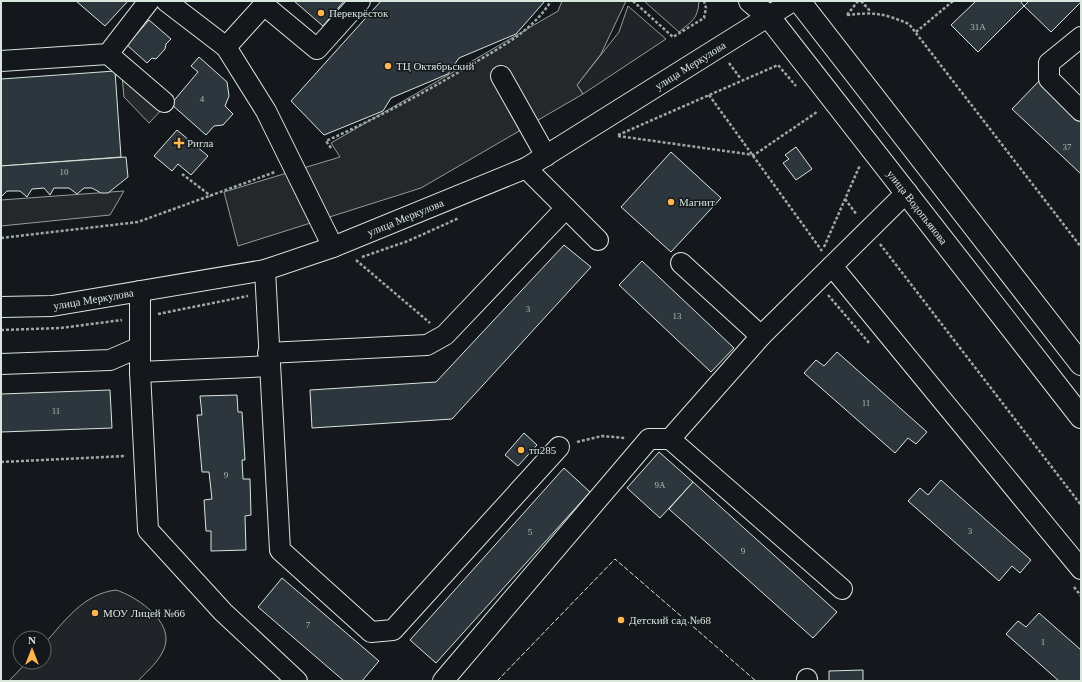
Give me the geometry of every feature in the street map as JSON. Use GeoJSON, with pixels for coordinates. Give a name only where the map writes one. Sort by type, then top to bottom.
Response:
{"type":"FeatureCollection","features":[{"type":"Feature","properties":{"kind":"main road","name":"улица Водопьянова"},"geometry":{"type":"LineString","coordinates":[[750,1],[769,17],[1081,417]]}},
{"type":"Feature","properties":{"kind":"main road"},"geometry":{"type":"LineString","coordinates":[[799,1],[1081,364]]}},
{"type":"Feature","properties":{"kind":"street"},"geometry":{"type":"LineString","coordinates":[[108,54],[149,1]]}},
{"type":"Feature","properties":{"kind":"street"},"geometry":{"type":"LineString","coordinates":[[166,1],[226,47],[266,111],[333,247]]}},
{"type":"Feature","properties":{"kind":"street"},"geometry":{"type":"LineString","coordinates":[[226,47],[264,5],[317,49],[360,1]]}},
{"type":"Feature","properties":{"kind":"street","name":"улица Меркулова"},"geometry":{"type":"LineString","coordinates":[[1,307],[52,306],[265,270],[333,247],[526,168],[793,1]]}},
{"type":"Feature","properties":{"kind":"street"},"geometry":{"type":"LineString","coordinates":[[1081,37],[1049,63],[1049,79],[1081,111]]}},
{"type":"Feature","properties":{"kind":"street"},"geometry":{"type":"LineString","coordinates":[[1,61],[108,54],[164,102]]}},
{"type":"Feature","properties":{"kind":"street"},"geometry":{"type":"LineString","coordinates":[[500,76],[546,156]]}},
{"type":"Feature","properties":{"kind":"street"},"geometry":{"type":"LineString","coordinates":[[526,168],[598,240]]}},
{"type":"Feature","properties":{"kind":"street"},"geometry":{"type":"LineString","coordinates":[[670,439],[761,336],[827,258],[869,230],[907,192]]}},
{"type":"Feature","properties":{"kind":"street"},"geometry":{"type":"LineString","coordinates":[[140,372],[427,344],[446,335],[566,208]]}},
{"type":"Feature","properties":{"kind":"street"},"geometry":{"type":"LineString","coordinates":[[827,258],[1081,569]]}},
{"type":"Feature","properties":{"kind":"street"},"geometry":{"type":"LineString","coordinates":[[681,263],[761,336]]}},
{"type":"Feature","properties":{"kind":"street"},"geometry":{"type":"LineString","coordinates":[[265,270],[280,550],[372,632],[393,630],[559,447]]}},
{"type":"Feature","properties":{"kind":"street"},"geometry":{"type":"LineString","coordinates":[[140,291],[140,372],[148,530],[222,612],[297,681]]}},
{"type":"Feature","properties":{"kind":"street"},"geometry":{"type":"LineString","coordinates":[[1,364],[110,360],[140,347]]}},
{"type":"Feature","properties":{"kind":"street"},"geometry":{"type":"LineString","coordinates":[[443,681],[649,439],[670,439],[842,589]]}},
{"type":"Feature","properties":{"kind":"path"},"geometry":{"type":"LineString","coordinates":[[331,148],[326,141],[388,112],[519,36],[545,10],[551,1]]}},
{"type":"Feature","properties":{"kind":"path"},"geometry":{"type":"LineString","coordinates":[[633,1],[673,37],[704,18],[706,8],[704,1]]}},
{"type":"Feature","properties":{"kind":"path"},"geometry":{"type":"LineString","coordinates":[[858,1],[847,15],[871,12],[892,17],[909,24],[1081,247]]}},
{"type":"Feature","properties":{"kind":"path"},"geometry":{"type":"LineString","coordinates":[[861,1],[871,12]]}},
{"type":"Feature","properties":{"kind":"path"},"geometry":{"type":"LineString","coordinates":[[916,32],[953,1]]}},
{"type":"Feature","properties":{"kind":"path"},"geometry":{"type":"LineString","coordinates":[[729,63],[741,79]]}},
{"type":"Feature","properties":{"kind":"path"},"geometry":{"type":"LineString","coordinates":[[778,65],[741,79],[709,95],[617,135],[754,155],[817,112]]}},
{"type":"Feature","properties":{"kind":"path"},"geometry":{"type":"LineString","coordinates":[[709,95],[754,155],[827,258]]}},
{"type":"Feature","properties":{"kind":"path"},"geometry":{"type":"LineString","coordinates":[[1,238],[138,222],[292,165]]}},
{"type":"Feature","properties":{"kind":"path"},"geometry":{"type":"LineString","coordinates":[[827,258],[845,199],[860,165]]}},
{"type":"Feature","properties":{"kind":"path"},"geometry":{"type":"LineString","coordinates":[[182,174],[211,196]]}},
{"type":"Feature","properties":{"kind":"path"},"geometry":{"type":"LineString","coordinates":[[845,199],[1081,505]]}},
{"type":"Feature","properties":{"kind":"path"},"geometry":{"type":"LineString","coordinates":[[356,260],[446,335]]}},
{"type":"Feature","properties":{"kind":"path"},"geometry":{"type":"LineString","coordinates":[[1,330],[61,328],[140,318],[266,292]]}},
{"type":"Feature","properties":{"kind":"path"},"geometry":{"type":"LineString","coordinates":[[559,447],[602,436],[649,439]]}},
{"type":"Feature","properties":{"kind":"path"},"geometry":{"type":"LineString","coordinates":[[1,462],[144,455]]}},
{"type":"Feature","properties":{"kind":"shaded area"},"geometry":{"type":"Polygon","coordinates":[[[562,1],[626,1],[601,54],[577,85],[583,94],[421,188],[238,246],[224,192],[340,157],[331,143],[558,11],[562,1]]]}},
{"type":"Feature","properties":{"kind":"shaded area"},"geometry":{"type":"Polygon","coordinates":[[[644,1],[699,1],[696,16],[679,32],[644,1]]]}},
{"type":"Feature","properties":{"kind":"shaded area"},"geometry":{"type":"Polygon","coordinates":[[[628,6],[666,39],[583,94],[577,85],[619,32],[628,6]]]}},
{"type":"Feature","properties":{"kind":"shaded area"},"geometry":{"type":"Polygon","coordinates":[[[121,65],[167,104],[149,123],[124,97],[121,65]]]}},
{"type":"Feature","properties":{"kind":"shaded area"},"geometry":{"type":"Polygon","coordinates":[[[124,191],[110,215],[1,226],[1,200],[124,191]]]}},
{"type":"Feature","properties":{"kind":"shaded area"},"geometry":{"type":"Polygon","coordinates":[[[116,590],[132,597],[156,616],[165,631],[166,640],[163,652],[138,681],[9,681],[19,670],[52,670],[52,635],[67,618],[84,603],[104,593],[116,590]]]}},
{"type":"Feature","properties":{"kind":"building"},"geometry":{"type":"Polygon","coordinates":[[[76,1],[128,1],[105,26],[76,1]]]}},
{"type":"Feature","properties":{"kind":"building","name":"Перекрёсток"},"geometry":{"type":"Polygon","coordinates":[[[294,1],[344,1],[323,26],[294,1]]]}},
{"type":"Feature","properties":{"kind":"building","name":"ТЦ Октябрьский"},"geometry":{"type":"Polygon","coordinates":[[[381,1],[545,1],[516,34],[459,58],[448,74],[391,98],[383,111],[324,135],[291,101],[381,1]]]}},
{"type":"Feature","properties":{"kind":"building"},"geometry":{"type":"Polygon","coordinates":[[[976,1],[1020,1],[1024,6],[978,52],[951,25],[976,1]]]}},
{"type":"Feature","properties":{"kind":"building"},"geometry":{"type":"Polygon","coordinates":[[[1029,1],[1081,2],[1051,32],[1024,6],[1029,1]]]}},
{"type":"Feature","properties":{"kind":"building"},"geometry":{"type":"Polygon","coordinates":[[[149,20],[171,39],[156,59],[152,58],[147,63],[127,45],[149,20]]]}},
{"type":"Feature","properties":{"kind":"building"},"geometry":{"type":"Polygon","coordinates":[[[199,57],[227,82],[229,96],[225,106],[233,114],[223,125],[214,126],[206,135],[171,104],[198,72],[191,66],[199,57]]]}},
{"type":"Feature","properties":{"kind":"building"},"geometry":{"type":"Polygon","coordinates":[[[115,71],[121,157],[1,166],[1,79],[115,71]]]}},
{"type":"Feature","properties":{"kind":"building"},"geometry":{"type":"Polygon","coordinates":[[[1040,80],[1081,119],[1081,174],[1012,109],[1040,80]]]}},
{"type":"Feature","properties":{"kind":"building","name":"Ригла"},"geometry":{"type":"Polygon","coordinates":[[[177,130],[208,156],[191,175],[178,164],[172,171],[154,156],[177,130]]]}},
{"type":"Feature","properties":{"kind":"building"},"geometry":{"type":"Polygon","coordinates":[[[796,147],[812,169],[796,180],[783,163],[789,159],[785,155],[796,147]]]}},
{"type":"Feature","properties":{"kind":"building","name":"Магнит"},"geometry":{"type":"Polygon","coordinates":[[[671,152],[721,198],[671,252],[621,207],[671,152]]]}},
{"type":"Feature","properties":{"kind":"building"},"geometry":{"type":"Polygon","coordinates":[[[126,157],[128,177],[108,193],[101,193],[92,188],[84,188],[77,194],[69,188],[54,188],[50,195],[44,188],[32,189],[27,197],[20,191],[7,191],[1,197],[1,166],[126,157]]]}},
{"type":"Feature","properties":{"kind":"building"},"geometry":{"type":"Polygon","coordinates":[[[564,245],[591,267],[452,419],[312,428],[310,390],[436,382],[564,245]]]}},
{"type":"Feature","properties":{"kind":"building"},"geometry":{"type":"Polygon","coordinates":[[[642,261],[734,348],[711,372],[619,285],[642,261]]]}},
{"type":"Feature","properties":{"kind":"building"},"geometry":{"type":"Polygon","coordinates":[[[837,352],[927,432],[916,444],[908,438],[895,453],[804,373],[816,360],[824,366],[837,352]]]}},
{"type":"Feature","properties":{"kind":"building"},"geometry":{"type":"Polygon","coordinates":[[[110,390],[112,428],[1,432],[1,394],[110,390]]]}},
{"type":"Feature","properties":{"kind":"building"},"geometry":{"type":"Polygon","coordinates":[[[237,395],[238,412],[242,412],[245,460],[242,460],[243,479],[250,479],[251,515],[245,516],[246,550],[211,551],[211,531],[206,531],[204,500],[212,499],[209,472],[202,472],[197,415],[202,415],[200,396],[237,395]]]}},
{"type":"Feature","properties":{"kind":"building","name":"тп285"},"geometry":{"type":"Polygon","coordinates":[[[524,433],[537,445],[518,466],[505,455],[524,433]]]}},
{"type":"Feature","properties":{"kind":"building"},"geometry":{"type":"Polygon","coordinates":[[[659,452],[693,482],[660,518],[627,488],[659,452]]]}},
{"type":"Feature","properties":{"kind":"building"},"geometry":{"type":"Polygon","coordinates":[[[564,468],[590,492],[436,663],[410,640],[564,468]]]}},
{"type":"Feature","properties":{"kind":"building"},"geometry":{"type":"Polygon","coordinates":[[[941,480],[1031,560],[1020,573],[1012,566],[999,581],[908,501],[920,488],[928,495],[941,480]]]}},
{"type":"Feature","properties":{"kind":"building"},"geometry":{"type":"Polygon","coordinates":[[[693,482],[837,612],[813,638],[669,509],[693,482]]]}},
{"type":"Feature","properties":{"kind":"building"},"geometry":{"type":"Polygon","coordinates":[[[282,578],[379,661],[362,681],[344,681],[258,607],[282,578]]]}},
{"type":"Feature","properties":{"kind":"building"},"geometry":{"type":"Polygon","coordinates":[[[1039,613],[1081,650],[1081,681],[1059,681],[1006,634],[1018,621],[1026,627],[1039,613]]]}},
{"type":"Feature","properties":{"kind":"building"},"geometry":{"type":"Polygon","coordinates":[[[863,670],[863,681],[829,681],[829,671],[863,670]]]}},
{"type":"Feature","properties":{"kind":"fence"},"geometry":{"type":"LineString","coordinates":[[497,681],[615,559],[756,681]]}},
{"type":"Feature","properties":{"kind":"place","name":"Перекрёсток"},"geometry":{"type":"Point","coordinates":[321,13]}},
{"type":"Feature","properties":{"kind":"place","name":"ТЦ Октябрьский"},"geometry":{"type":"Point","coordinates":[388,66]}},
{"type":"Feature","properties":{"kind":"place","name":"Ригла"},"geometry":{"type":"Point","coordinates":[179,143]}},
{"type":"Feature","properties":{"kind":"place","name":"Магнит"},"geometry":{"type":"Point","coordinates":[671,202]}},
{"type":"Feature","properties":{"kind":"place","name":"тп285"},"geometry":{"type":"Point","coordinates":[521,450]}},
{"type":"Feature","properties":{"kind":"place","name":"МОУ Лицей №66"},"geometry":{"type":"Point","coordinates":[95,613]}},
{"type":"Feature","properties":{"kind":"place","name":"Детский сад №68"},"geometry":{"type":"Point","coordinates":[621,620]}}]}
